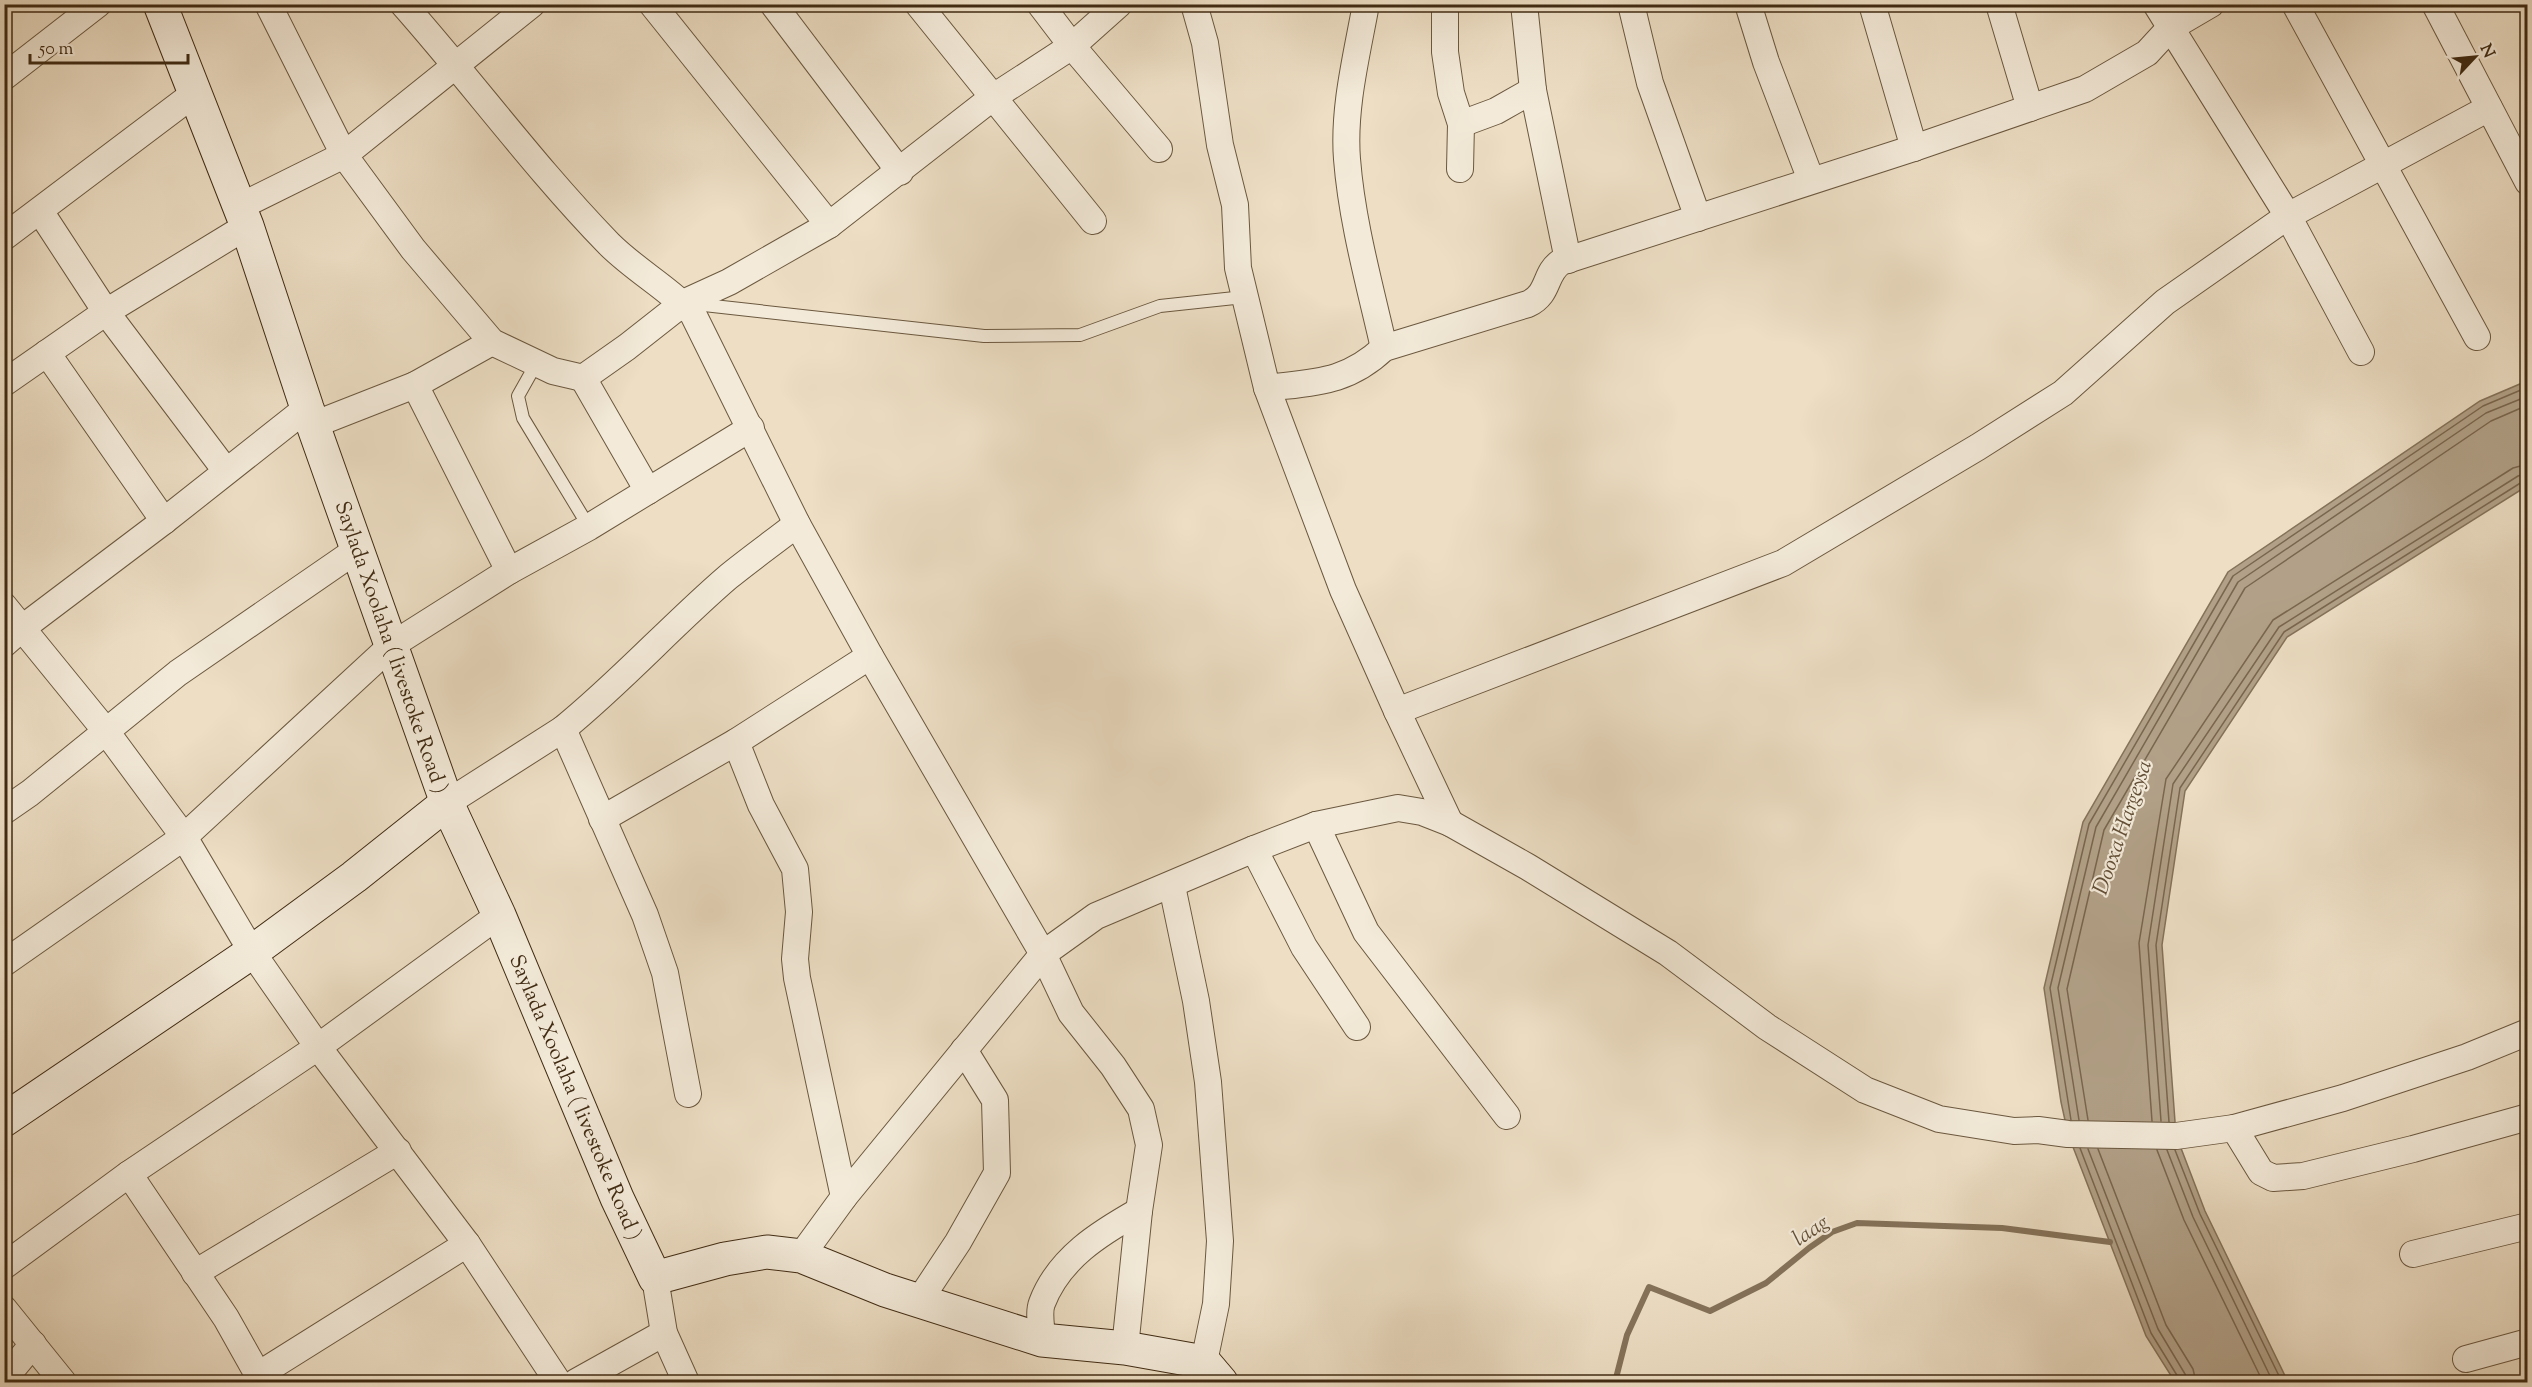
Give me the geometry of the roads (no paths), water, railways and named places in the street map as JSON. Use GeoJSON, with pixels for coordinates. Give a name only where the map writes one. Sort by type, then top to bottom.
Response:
{"type":"FeatureCollection","features":[{"type":"Feature","properties":{"kind":"street"},"geometry":{"type":"LineString","coordinates":[[4,77],[98,4]]}},
{"type":"Feature","properties":{"kind":"street","name":"Saylada Xoolaha ( livestoke Road )"},"geometry":{"type":"LineString","coordinates":[[160,4],[243,216],[310,417],[447,803],[499,915],[616,1198],[655,1278]]}},
{"type":"Feature","properties":{"kind":"street"},"geometry":{"type":"LineString","coordinates":[[268,4],[344,155],[413,249],[492,342],[553,371],[583,378],[648,492]]}},
{"type":"Feature","properties":{"kind":"street"},"geometry":{"type":"LineString","coordinates":[[403,4],[456,64],[554,185],[610,246],[693,314],[797,524],[870,656],[1043,954],[1071,1013],[1113,1066],[1141,1109],[1149,1145],[1139,1211],[1125,1348]]}},
{"type":"Feature","properties":{"kind":"street"},"geometry":{"type":"LineString","coordinates":[[4,383],[243,216],[344,155],[532,4]]}},
{"type":"Feature","properties":{"kind":"street"},"geometry":{"type":"LineString","coordinates":[[652,4],[829,225]]}},
{"type":"Feature","properties":{"kind":"street"},"geometry":{"type":"LineString","coordinates":[[773,4],[900,172]]}},
{"type":"Feature","properties":{"kind":"street"},"geometry":{"type":"LineString","coordinates":[[918,4],[1093,221]]}},
{"type":"Feature","properties":{"kind":"street"},"geometry":{"type":"LineString","coordinates":[[1040,4],[1072,46],[1159,149]]}},
{"type":"Feature","properties":{"kind":"street"},"geometry":{"type":"LineString","coordinates":[[583,378],[627,347],[682,303],[729,282],[829,225],[900,172],[992,98],[1072,46],[1119,4]]}},
{"type":"Feature","properties":{"kind":"street"},"geometry":{"type":"LineString","coordinates":[[1194,4],[1205,43],[1220,145],[1235,205],[1238,268],[1267,388],[1343,590],[1396,711],[1450,823]]}},
{"type":"Feature","properties":{"kind":"street"},"geometry":{"type":"LineString","coordinates":[[1366,4],[1349,99],[1347,158],[1360,243],[1384,348]]}},
{"type":"Feature","properties":{"kind":"street"},"geometry":{"type":"LineString","coordinates":[[1445,4],[1445,52],[1451,93],[1461,124],[1460,169]]}},
{"type":"Feature","properties":{"kind":"street"},"geometry":{"type":"LineString","coordinates":[[1631,4],[1650,83],[1698,219]]}},
{"type":"Feature","properties":{"kind":"street"},"geometry":{"type":"LineString","coordinates":[[1748,4],[1766,62],[1811,180]]}},
{"type":"Feature","properties":{"kind":"street"},"geometry":{"type":"LineString","coordinates":[[1872,4],[1914,148]]}},
{"type":"Feature","properties":{"kind":"street"},"geometry":{"type":"LineString","coordinates":[[1999,4],[2030,108]]}},
{"type":"Feature","properties":{"kind":"street"},"geometry":{"type":"LineString","coordinates":[[2156,4],[2288,216],[2361,352]]}},
{"type":"Feature","properties":{"kind":"street"},"geometry":{"type":"LineString","coordinates":[[1267,388],[1325,381],[1352,372],[1368,363],[1384,348],[1535,301],[1542,294],[1556,266],[1568,260],[1914,148],[2085,89],[2118,72],[2147,53],[2170,28],[2211,4]]}},
{"type":"Feature","properties":{"kind":"street"},"geometry":{"type":"LineString","coordinates":[[2295,4],[2477,337]]}},
{"type":"Feature","properties":{"kind":"street"},"geometry":{"type":"LineString","coordinates":[[2435,4],[2528,182]]}},
{"type":"Feature","properties":{"kind":"street"},"geometry":{"type":"LineString","coordinates":[[1531,6],[1533,90],[1568,260]]}},
{"type":"Feature","properties":{"kind":"street"},"geometry":{"type":"LineString","coordinates":[[1461,124],[1496,111],[1533,90]]}},
{"type":"Feature","properties":{"kind":"street"},"geometry":{"type":"LineString","coordinates":[[4,237],[195,93]]}},
{"type":"Feature","properties":{"kind":"street"},"geometry":{"type":"LineString","coordinates":[[1396,711],[1782,562],[1978,447],[2063,393],[2165,302],[2288,216],[2489,108]]}},
{"type":"Feature","properties":{"kind":"street"},"geometry":{"type":"LineString","coordinates":[[40,211],[106,312],[226,471]]}},
{"type":"Feature","properties":{"kind":"street"},"geometry":{"type":"LineString","coordinates":[[13,637],[226,471],[310,417],[415,385],[492,342]]}},
{"type":"Feature","properties":{"kind":"street"},"geometry":{"type":"LineString","coordinates":[[47,353],[164,521]]}},
{"type":"Feature","properties":{"kind":"street"},"geometry":{"type":"LineString","coordinates":[[415,385],[509,572]]}},
{"type":"Feature","properties":{"kind":"street"},"geometry":{"type":"LineString","coordinates":[[4,963],[184,837],[392,645],[509,572],[648,492],[751,428]]}},
{"type":"Feature","properties":{"kind":"street"},"geometry":{"type":"LineString","coordinates":[[4,1120],[252,952],[354,877],[447,803],[563,729],[607,693],[728,578],[797,524]]}},
{"type":"Feature","properties":{"kind":"street"},"geometry":{"type":"LineString","coordinates":[[4,811],[30,793],[178,673],[358,549]]}},
{"type":"Feature","properties":{"kind":"street"},"geometry":{"type":"LineString","coordinates":[[4,606],[13,637],[105,730],[184,837],[252,952],[318,1047],[467,1244],[558,1383]]}},
{"type":"Feature","properties":{"kind":"street"},"geometry":{"type":"LineString","coordinates":[[602,819],[736,742],[870,656]]}},
{"type":"Feature","properties":{"kind":"street"},"geometry":{"type":"LineString","coordinates":[[563,729],[645,915],[665,973],[688,1094]]}},
{"type":"Feature","properties":{"kind":"street"},"geometry":{"type":"LineString","coordinates":[[736,742],[761,805],[795,869],[799,912],[795,959],[797,978],[844,1197]]}},
{"type":"Feature","properties":{"kind":"street"},"geometry":{"type":"LineString","coordinates":[[801,1256],[844,1197],[1043,954],[1096,916],[1254,849],[1316,825],[1398,808],[1422,812],[1450,823],[1528,867],[1668,953],[1767,1028],[1865,1090],[1939,1119],[2014,1131],[2176,1136],[2234,1128],[2343,1098],[2467,1057],[2528,1032]]}},
{"type":"Feature","properties":{"kind":"street"},"geometry":{"type":"LineString","coordinates":[[1316,825],[1366,932],[1507,1116]]}},
{"type":"Feature","properties":{"kind":"street"},"geometry":{"type":"LineString","coordinates":[[1254,849],[1304,947],[1357,1027]]}},
{"type":"Feature","properties":{"kind":"street"},"geometry":{"type":"LineString","coordinates":[[686,1383],[664,1333],[655,1278],[725,1259],[767,1252],[801,1256],[885,1290],[1042,1340],[1125,1348],[1213,1372],[1219,1230],[1205,1059],[1196,1000],[1172,885]]}},
{"type":"Feature","properties":{"kind":"street"},"geometry":{"type":"LineString","coordinates":[[4,1266],[129,1174],[318,1047],[499,915]]}},
{"type":"Feature","properties":{"kind":"street"},"geometry":{"type":"LineString","coordinates":[[919,1301],[958,1242],[997,1173],[995,1100],[964,1050]]}},
{"type":"Feature","properties":{"kind":"street"},"geometry":{"type":"LineString","coordinates":[[2234,1128],[2261,1172],[2273,1178],[2303,1176],[2528,1117]]}},
{"type":"Feature","properties":{"kind":"street"},"geometry":{"type":"LineString","coordinates":[[195,1273],[398,1151]]}},
{"type":"Feature","properties":{"kind":"street"},"geometry":{"type":"LineString","coordinates":[[129,1174],[226,1318],[260,1379],[467,1244]]}},
{"type":"Feature","properties":{"kind":"street"},"geometry":{"type":"LineString","coordinates":[[1042,1340],[1041,1304],[1061,1267],[1101,1232],[1139,1211]]}},
{"type":"Feature","properties":{"kind":"street"},"geometry":{"type":"LineString","coordinates":[[2413,1254],[2528,1226]]}},
{"type":"Feature","properties":{"kind":"street"},"geometry":{"type":"LineString","coordinates":[[4,1310],[63,1383]]}},
{"type":"Feature","properties":{"kind":"street"},"geometry":{"type":"LineString","coordinates":[[576,1383],[664,1333]]}},
{"type":"Feature","properties":{"kind":"street"},"geometry":{"type":"LineString","coordinates":[[2466,1359],[2528,1342]]}},
{"type":"Feature","properties":{"kind":"street"},"geometry":{"type":"LineString","coordinates":[[4,1379],[33,1344]]}},
{"type":"Feature","properties":{"kind":"lane"},"geometry":{"type":"LineString","coordinates":[[682,303],[984,336],[1080,334],[1160,306],[1244,297]]}},
{"type":"Feature","properties":{"kind":"lane"},"geometry":{"type":"LineString","coordinates":[[536,364],[518,396],[523,418],[589,527]]}},
{"type":"Feature","properties":{"kind":"water","name":"Dooxa Hargeysa"},"geometry":{"type":"Polygon","coordinates":[[[2527,381],[2527,486],[2287,637],[2185,791],[2162,945],[2176,1135],[2205,1211],[2288,1382],[2175,1382],[2146,1336],[2068,1134],[2061,1102],[2044,988],[2083,822],[2228,572],[2480,401],[2527,381]]]}},
{"type":"Feature","properties":{"kind":"waterway","name":"laag"},"geometry":{"type":"LineString","coordinates":[[1615,1382],[1627,1335],[1649,1287],[1710,1311],[1766,1283],[1832,1232],[1857,1223],[2002,1228],[2110,1242]]}}]}
